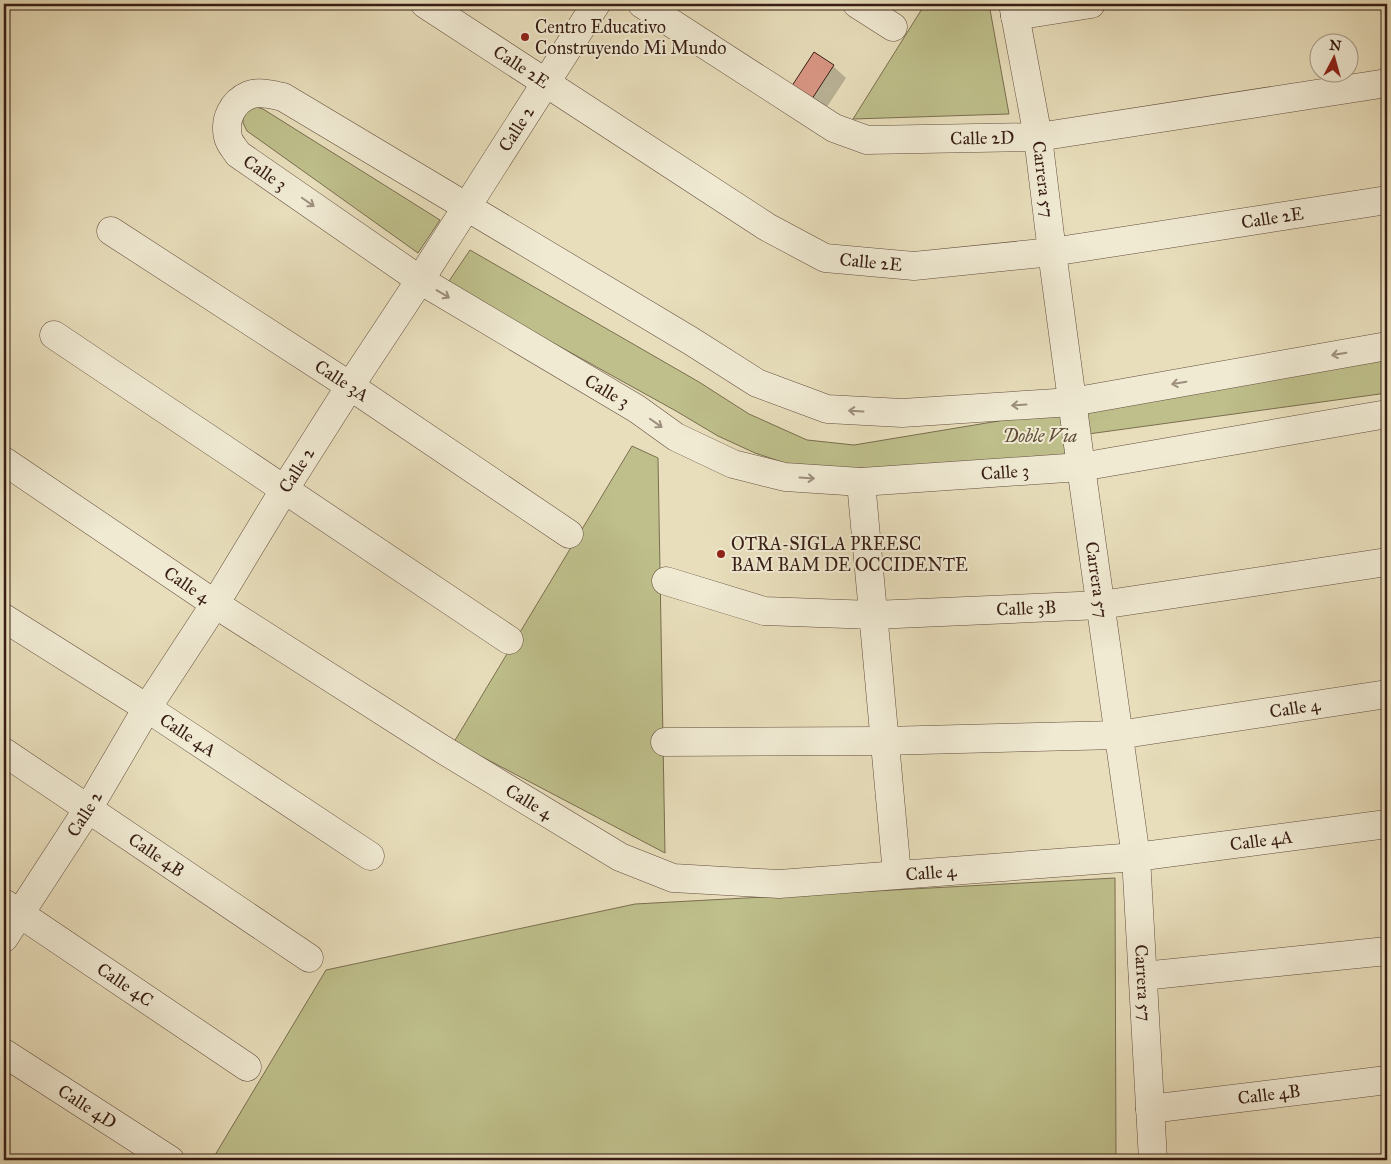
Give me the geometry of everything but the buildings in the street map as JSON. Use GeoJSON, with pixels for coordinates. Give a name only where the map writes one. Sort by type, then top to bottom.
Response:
{"type":"FeatureCollection","features":[{"type":"Feature","properties":{"kind":"street","name":"Calle 2E"},"geometry":{"type":"LineString","coordinates":[[425,4],[767,227],[825,258],[914,266],[1052,252],[1387,200]]}},
{"type":"Feature","properties":{"kind":"street","name":"Calle 2"},"geometry":{"type":"LineString","coordinates":[[4,938],[11,908],[88,809],[147,708],[215,604],[284,490],[596,4]]}},
{"type":"Feature","properties":{"kind":"street","name":"Calle 2D"},"geometry":{"type":"LineString","coordinates":[[642,4],[834,128],[867,140],[1038,137],[1387,83]]}},
{"type":"Feature","properties":{"kind":"street"},"geometry":{"type":"LineString","coordinates":[[856,4],[893,27]]}},
{"type":"Feature","properties":{"kind":"street"},"geometry":{"type":"LineString","coordinates":[[1014,10],[1091,4]]}},
{"type":"Feature","properties":{"kind":"street","name":"Carrera 57"},"geometry":{"type":"LineString","coordinates":[[1014,10],[1038,137],[1072,402],[1136,857],[1154,1160]]}},
{"type":"Feature","properties":{"kind":"street","name":"Calle 3"},"geometry":{"type":"LineString","coordinates":[[1387,346],[1072,402],[902,413],[827,409],[757,383],[691,341],[283,98],[268,94],[249,95],[233,107],[227,120],[228,138],[238,154],[420,280],[637,409],[676,437],[733,464],[785,477],[861,482],[1081,467],[1387,414]]}},
{"type":"Feature","properties":{"kind":"street","name":"Calle 3A"},"geometry":{"type":"LineString","coordinates":[[111,231],[350,386],[569,534]]}},
{"type":"Feature","properties":{"kind":"street"},"geometry":{"type":"LineString","coordinates":[[54,335],[509,640]]}},
{"type":"Feature","properties":{"kind":"street","name":"Calle 4"},"geometry":{"type":"LineString","coordinates":[[4,461],[215,604],[442,749],[620,857],[673,878],[779,884],[1136,857]]}},
{"type":"Feature","properties":{"kind":"street"},"geometry":{"type":"LineString","coordinates":[[861,482],[897,874]]}},
{"type":"Feature","properties":{"kind":"street","name":"Calle 3B"},"geometry":{"type":"LineString","coordinates":[[666,581],[764,611],[873,615],[1101,605],[1387,562]]}},
{"type":"Feature","properties":{"kind":"street","name":"Calle 4A"},"geometry":{"type":"LineString","coordinates":[[4,618],[147,708],[370,856]]}},
{"type":"Feature","properties":{"kind":"street","name":"Calle 4"},"geometry":{"type":"LineString","coordinates":[[665,742],[884,741],[1118,734],[1387,694]]}},
{"type":"Feature","properties":{"kind":"street","name":"Calle 4B"},"geometry":{"type":"LineString","coordinates":[[4,752],[309,958]]}},
{"type":"Feature","properties":{"kind":"street","name":"Calle 4A"},"geometry":{"type":"LineString","coordinates":[[1136,857],[1387,824]]}},
{"type":"Feature","properties":{"kind":"street","name":"Calle 4C"},"geometry":{"type":"LineString","coordinates":[[11,908],[247,1067]]}},
{"type":"Feature","properties":{"kind":"street"},"geometry":{"type":"LineString","coordinates":[[1143,976],[1387,951]]}},
{"type":"Feature","properties":{"kind":"street","name":"Calle 4D"},"geometry":{"type":"LineString","coordinates":[[4,1053],[170,1160]]}},
{"type":"Feature","properties":{"kind":"street","name":"Calle 4B"},"geometry":{"type":"LineString","coordinates":[[1150,1109],[1387,1080]]}},
{"type":"Feature","properties":{"kind":"green space"},"geometry":{"type":"Polygon","coordinates":[[[925,4],[989,4],[1009,114],[853,119],[925,4]]]}},
{"type":"Feature","properties":{"kind":"green space"},"geometry":{"type":"Polygon","coordinates":[[[256,107],[263,109],[440,220],[418,253],[247,131],[243,123],[243,116],[256,107]]]}},
{"type":"Feature","properties":{"kind":"green space","name":"Doble Via"},"geometry":{"type":"Polygon","coordinates":[[[470,250],[699,382],[749,414],[807,440],[854,445],[1059,411],[1069,455],[865,473],[800,468],[755,453],[718,436],[447,284],[470,250]]]}},
{"type":"Feature","properties":{"kind":"green space","name":"Doble Via"},"geometry":{"type":"Polygon","coordinates":[[[1387,359],[1387,393],[1081,435],[1077,413],[1387,359]]]}},
{"type":"Feature","properties":{"kind":"green space"},"geometry":{"type":"Polygon","coordinates":[[[632,446],[658,458],[665,853],[454,742],[632,446]]]}},
{"type":"Feature","properties":{"kind":"green space"},"geometry":{"type":"Polygon","coordinates":[[[1115,878],[1116,1160],[212,1160],[326,970],[635,904],[1115,878]]]}},
{"type":"Feature","properties":{"kind":"place","name":"Centro Educativo Construyendo Mi Mundo"},"geometry":{"type":"Point","coordinates":[525,37]}},
{"type":"Feature","properties":{"kind":"place","name":"OTRA-SIGLA PREESC BAM BAM DE OCCIDENTE"},"geometry":{"type":"Point","coordinates":[721,554]}}]}
